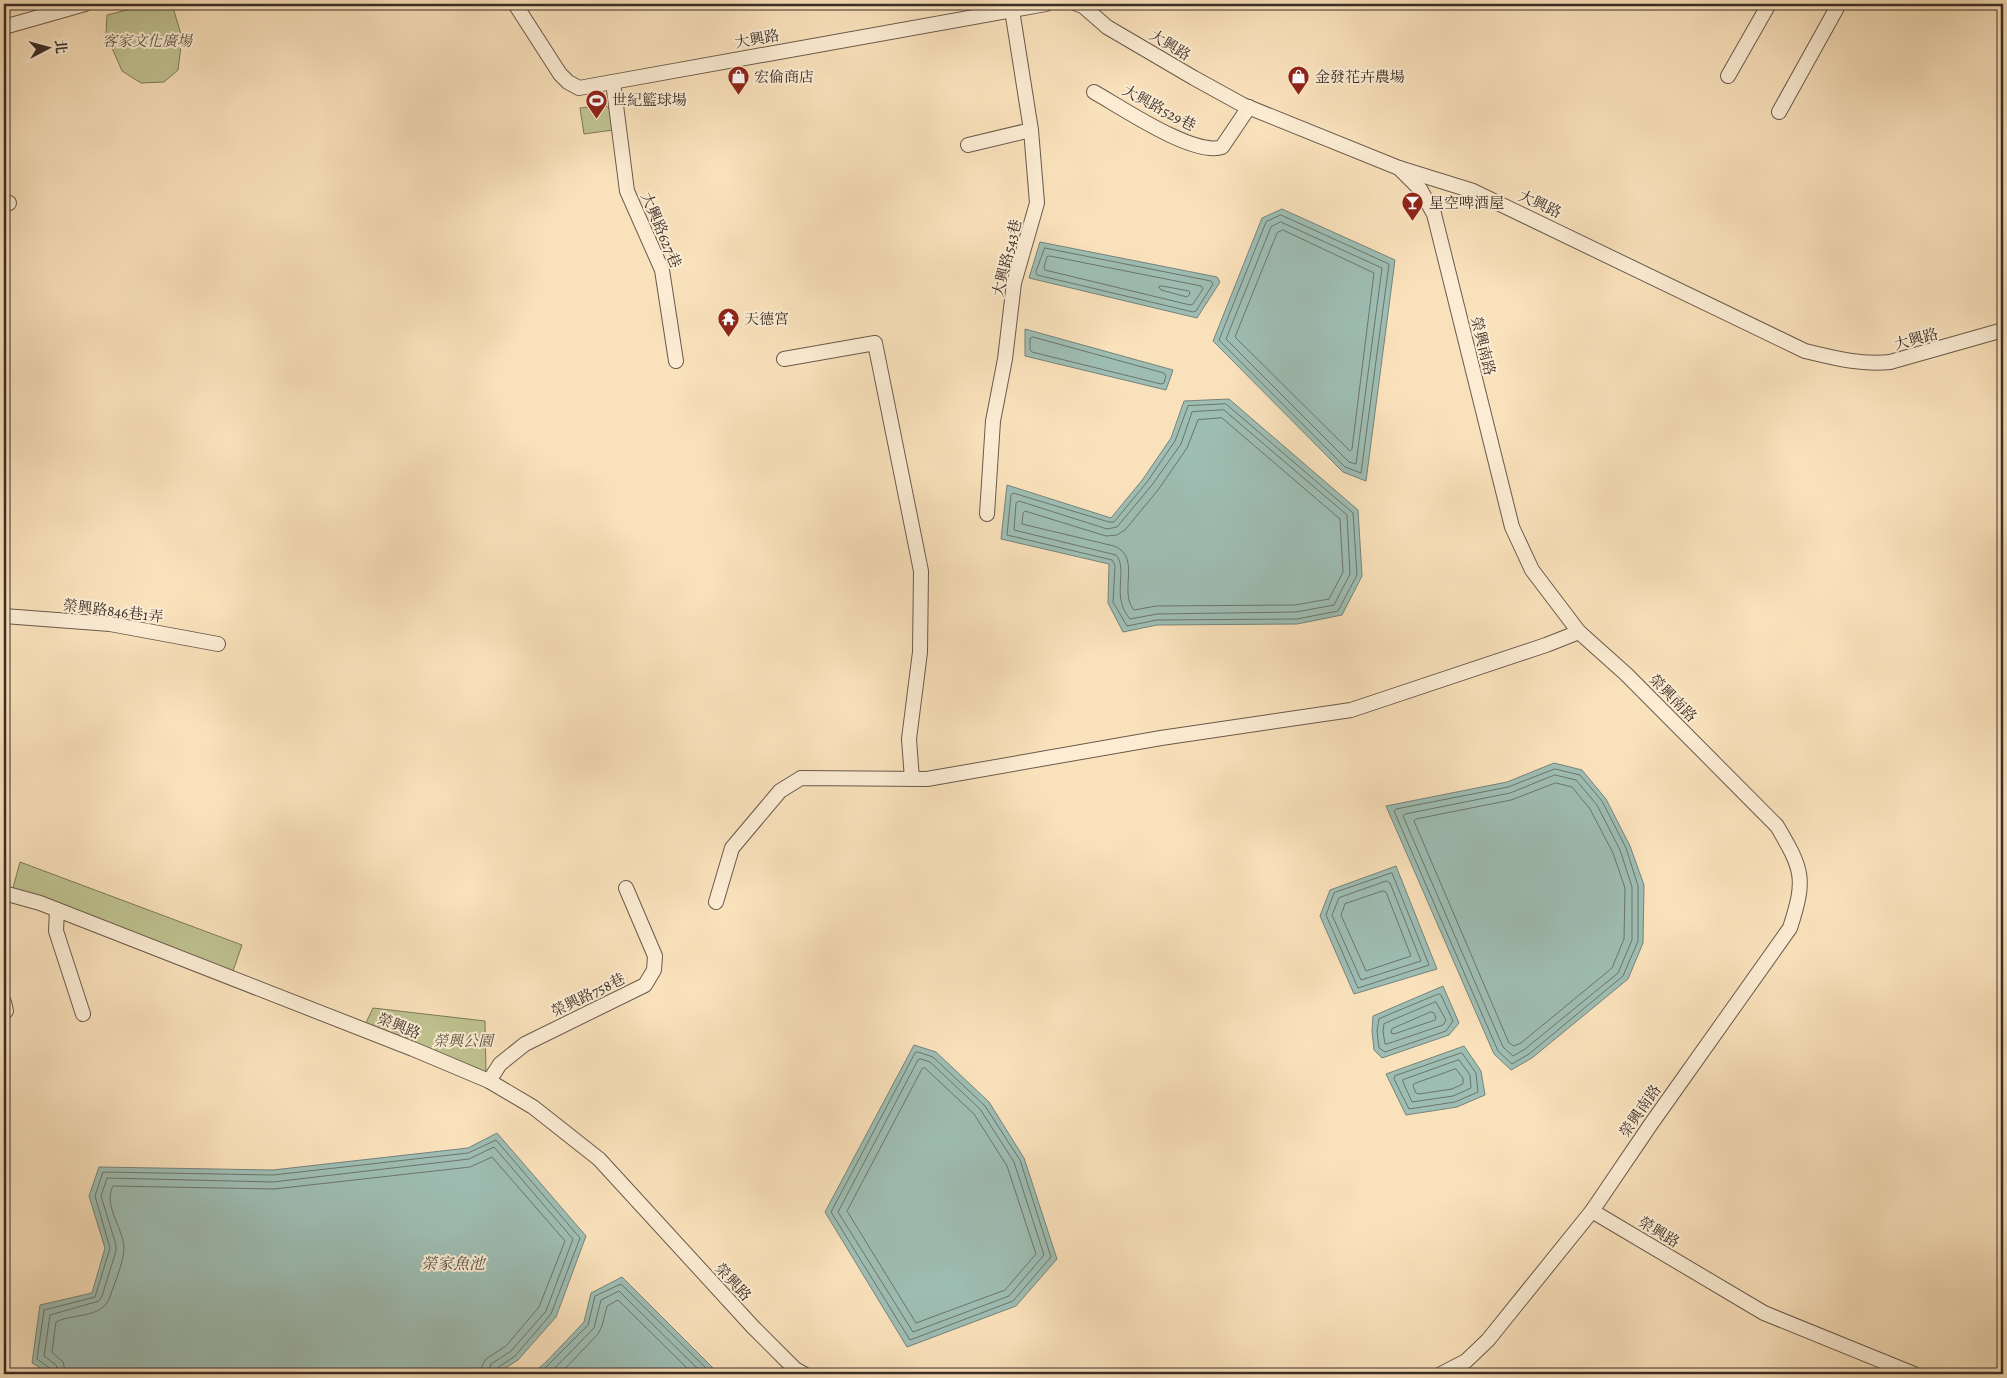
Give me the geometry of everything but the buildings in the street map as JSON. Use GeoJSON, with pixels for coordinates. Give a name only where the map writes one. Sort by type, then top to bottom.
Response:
{"type":"FeatureCollection","features":[{"type":"Feature","properties":{"kind":"street"},"geometry":{"type":"LineString","coordinates":[[4,27],[85,4]]}},
{"type":"Feature","properties":{"kind":"street","name":"大興路"},"geometry":{"type":"LineString","coordinates":[[515,4],[560,74],[568,82],[579,88],[1046,4]]}},
{"type":"Feature","properties":{"kind":"street","name":"大興路"},"geometry":{"type":"LineString","coordinates":[[1078,4],[1083,6],[1107,27],[1194,78],[1249,107],[1399,168],[1473,191],[1805,350],[1832,358],[1872,364],[1890,362],[2003,330]]}},
{"type":"Feature","properties":{"kind":"street"},"geometry":{"type":"LineString","coordinates":[[1728,76],[1769,4]]}},
{"type":"Feature","properties":{"kind":"street"},"geometry":{"type":"LineString","coordinates":[[1779,112],[1839,4]]}},
{"type":"Feature","properties":{"kind":"street","name":"大興路543巷"},"geometry":{"type":"LineString","coordinates":[[987,514],[993,421],[1005,359],[1014,283],[1037,203],[1031,130],[1012,10]]}},
{"type":"Feature","properties":{"kind":"street","name":"大興路627巷"},"geometry":{"type":"LineString","coordinates":[[613,82],[626,191],[662,270],[676,361]]}},
{"type":"Feature","properties":{"kind":"street","name":"大興路529巷"},"geometry":{"type":"LineString","coordinates":[[1094,92],[1180,140],[1202,148],[1215,149],[1222,147],[1249,107]]}},
{"type":"Feature","properties":{"kind":"street"},"geometry":{"type":"LineString","coordinates":[[968,145],[1031,130]]}},
{"type":"Feature","properties":{"kind":"street","name":"榮興南路"},"geometry":{"type":"LineString","coordinates":[[1399,168],[1420,189],[1434,214],[1512,527],[1532,570],[1579,632],[1626,674],[1777,826],[1793,853],[1800,873],[1800,892],[1790,928],[1592,1210]]}},
{"type":"Feature","properties":{"kind":"street"},"geometry":{"type":"LineString","coordinates":[[784,359],[875,343],[921,571],[920,652],[909,738],[912,779]]}},
{"type":"Feature","properties":{"kind":"street","name":"榮興路846巷1弄"},"geometry":{"type":"LineString","coordinates":[[4,616],[110,624],[218,644]]}},
{"type":"Feature","properties":{"kind":"street"},"geometry":{"type":"LineString","coordinates":[[716,902],[732,848],[780,790],[801,778],[912,779],[950,776],[1161,738],[1351,710],[1546,645],[1579,632]]}},
{"type":"Feature","properties":{"kind":"street","name":"榮興路758巷"},"geometry":{"type":"LineString","coordinates":[[489,1081],[500,1064],[525,1044],[645,985],[654,970],[655,956],[626,888]]}},
{"type":"Feature","properties":{"kind":"street","name":"榮興路"},"geometry":{"type":"LineString","coordinates":[[4,893],[57,910],[404,1046],[489,1081],[533,1107],[599,1159],[753,1327],[795,1369],[804,1374]]}},
{"type":"Feature","properties":{"kind":"street"},"geometry":{"type":"LineString","coordinates":[[57,910],[56,931],[83,1014]]}},
{"type":"Feature","properties":{"kind":"street"},"geometry":{"type":"LineString","coordinates":[[1441,1374],[1466,1361],[1488,1340],[1592,1210]]}},
{"type":"Feature","properties":{"kind":"street","name":"榮興路"},"geometry":{"type":"LineString","coordinates":[[1592,1210],[1764,1313],[1914,1374]]}},
{"type":"Feature","properties":{"kind":"green space","name":"客家文化廣場"},"geometry":{"type":"Polygon","coordinates":[[[151,4],[172,4],[182,38],[178,70],[164,82],[141,83],[122,71],[106,34],[107,15],[151,4]]]}},
{"type":"Feature","properties":{"kind":"green space","name":"世紀籃球場"},"geometry":{"type":"Polygon","coordinates":[[[605,105],[609,108],[613,130],[584,134],[580,108],[605,105]]]}},
{"type":"Feature","properties":{"kind":"green space"},"geometry":{"type":"Polygon","coordinates":[[[20,862],[242,945],[233,971],[13,888],[20,862]]]}},
{"type":"Feature","properties":{"kind":"green space","name":"榮興公園"},"geometry":{"type":"Polygon","coordinates":[[[373,1008],[485,1021],[486,1075],[365,1025],[373,1008]]]}},
{"type":"Feature","properties":{"kind":"water"},"geometry":{"type":"Polygon","coordinates":[[[1282,209],[1395,260],[1366,481],[1343,472],[1213,341],[1262,218],[1282,209]]]}},
{"type":"Feature","properties":{"kind":"water"},"geometry":{"type":"Polygon","coordinates":[[[1040,242],[1217,277],[1220,282],[1197,318],[1029,278],[1040,242]]]}},
{"type":"Feature","properties":{"kind":"water"},"geometry":{"type":"Polygon","coordinates":[[[1025,329],[1173,370],[1166,390],[1025,356],[1025,329]]]}},
{"type":"Feature","properties":{"kind":"water"},"geometry":{"type":"Polygon","coordinates":[[[1229,399],[1358,510],[1362,576],[1342,615],[1297,624],[1157,625],[1123,632],[1108,603],[1109,564],[1001,539],[1007,485],[1111,518],[1143,479],[1171,438],[1184,401],[1229,399]]]}},
{"type":"Feature","properties":{"kind":"water"},"geometry":{"type":"Polygon","coordinates":[[[1554,763],[1582,770],[1606,799],[1630,846],[1644,885],[1643,943],[1628,979],[1532,1058],[1511,1070],[1494,1054],[1386,806],[1507,782],[1554,763]]]}},
{"type":"Feature","properties":{"kind":"water"},"geometry":{"type":"Polygon","coordinates":[[[1396,866],[1437,969],[1354,994],[1320,916],[1330,890],[1396,866]]]}},
{"type":"Feature","properties":{"kind":"water"},"geometry":{"type":"Polygon","coordinates":[[[1443,986],[1459,1023],[1449,1035],[1382,1058],[1374,1050],[1373,1016],[1443,986]]]}},
{"type":"Feature","properties":{"kind":"water"},"geometry":{"type":"Polygon","coordinates":[[[914,1045],[936,1052],[989,1102],[1024,1158],[1057,1259],[1016,1306],[907,1347],[825,1212],[914,1045]]]}},
{"type":"Feature","properties":{"kind":"water"},"geometry":{"type":"Polygon","coordinates":[[[1464,1046],[1481,1071],[1485,1095],[1457,1107],[1406,1115],[1386,1074],[1464,1046]]]}},
{"type":"Feature","properties":{"kind":"water","name":"榮家魚池"},"geometry":{"type":"Polygon","coordinates":[[[497,1133],[586,1236],[556,1317],[518,1360],[496,1374],[51,1374],[32,1363],[40,1305],[92,1293],[105,1248],[89,1196],[99,1167],[273,1170],[468,1148],[497,1133]]]}},
{"type":"Feature","properties":{"kind":"water"},"geometry":{"type":"Polygon","coordinates":[[[622,1277],[719,1374],[532,1374],[584,1322],[591,1293],[622,1277]]]}},
{"type":"Feature","properties":{"kind":"place","name":"宏倫商店"},"geometry":{"type":"Point","coordinates":[738,96]}},
{"type":"Feature","properties":{"kind":"place","name":"金發花卉農場"},"geometry":{"type":"Point","coordinates":[1299,96]}},
{"type":"Feature","properties":{"kind":"place","name":"世紀籃球場"},"geometry":{"type":"Point","coordinates":[596,119]}},
{"type":"Feature","properties":{"kind":"place","name":"星空啤酒屋"},"geometry":{"type":"Point","coordinates":[1413,222]}},
{"type":"Feature","properties":{"kind":"place","name":"天德宮"},"geometry":{"type":"Point","coordinates":[728,338]}}]}
